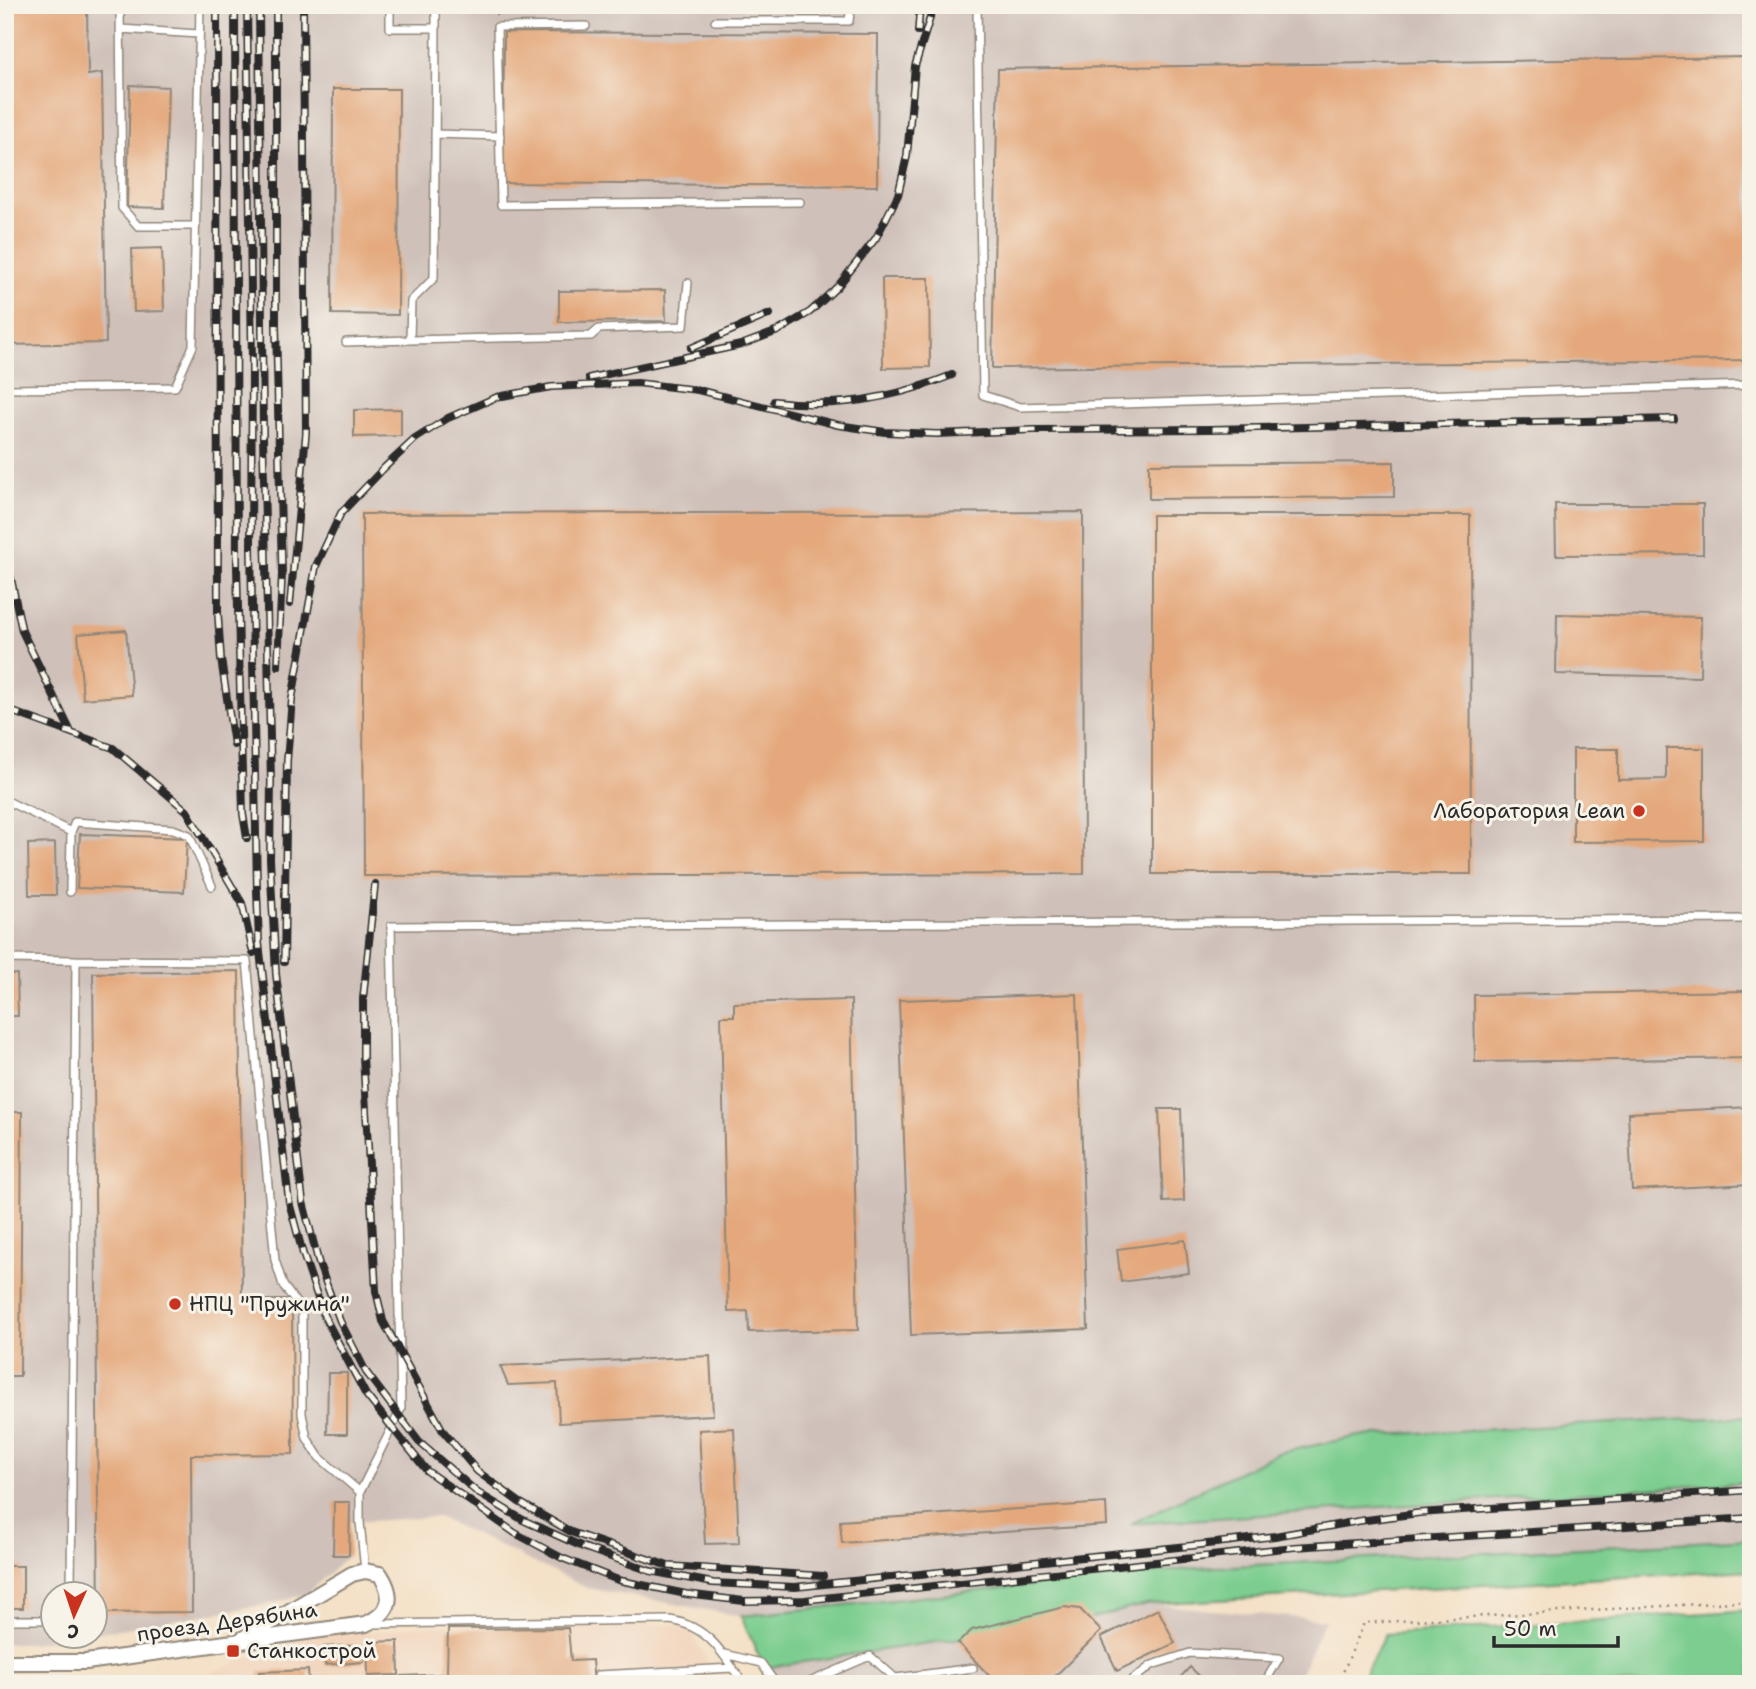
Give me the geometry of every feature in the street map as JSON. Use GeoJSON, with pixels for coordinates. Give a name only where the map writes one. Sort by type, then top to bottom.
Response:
{"type":"FeatureCollection","features":[{"type":"Feature","properties":{"kind":"street"},"geometry":{"type":"LineString","coordinates":[[239,1641],[352,1574],[365,1571],[380,1574],[388,1588],[388,1606],[377,1618],[366,1624]]}},
{"type":"Feature","properties":{"kind":"street","name":"проезд Дерябина"},"geometry":{"type":"LineString","coordinates":[[5,1662],[86,1662],[366,1624]]}},
{"type":"Feature","properties":{"kind":"lane"},"geometry":{"type":"LineString","coordinates":[[120,5],[122,208],[138,226],[196,226]]}},
{"type":"Feature","properties":{"kind":"lane"},"geometry":{"type":"LineString","coordinates":[[5,389],[175,387],[193,346],[200,5]]}},
{"type":"Feature","properties":{"kind":"lane"},"geometry":{"type":"LineString","coordinates":[[390,5],[390,28],[436,28]]}},
{"type":"Feature","properties":{"kind":"lane"},"geometry":{"type":"LineString","coordinates":[[410,340],[411,301],[434,278],[436,5]]}},
{"type":"Feature","properties":{"kind":"lane"},"geometry":{"type":"LineString","coordinates":[[715,21],[849,21],[851,5]]}},
{"type":"Feature","properties":{"kind":"lane"},"geometry":{"type":"LineString","coordinates":[[977,5],[984,395],[1020,407],[1751,385]]}},
{"type":"Feature","properties":{"kind":"lane"},"geometry":{"type":"LineString","coordinates":[[586,26],[497,27],[501,205],[800,202]]}},
{"type":"Feature","properties":{"kind":"lane"},"geometry":{"type":"LineString","coordinates":[[120,29],[199,34]]}},
{"type":"Feature","properties":{"kind":"lane"},"geometry":{"type":"LineString","coordinates":[[435,134],[500,136]]}},
{"type":"Feature","properties":{"kind":"lane"},"geometry":{"type":"LineString","coordinates":[[346,342],[591,336],[600,329],[684,326],[688,283]]}},
{"type":"Feature","properties":{"kind":"lane"},"geometry":{"type":"LineString","coordinates":[[5,800],[71,832]]}},
{"type":"Feature","properties":{"kind":"lane"},"geometry":{"type":"LineString","coordinates":[[70,892],[71,832],[75,822],[173,829],[189,835],[212,886]]}},
{"type":"Feature","properties":{"kind":"lane"},"geometry":{"type":"LineString","coordinates":[[365,1571],[360,1492],[401,1409],[391,926],[1751,919]]}},
{"type":"Feature","properties":{"kind":"lane"},"geometry":{"type":"LineString","coordinates":[[5,958],[247,961],[275,1260],[283,1285],[302,1311],[302,1414],[307,1438],[319,1457],[360,1492]]}},
{"type":"Feature","properties":{"kind":"lane"},"geometry":{"type":"LineString","coordinates":[[71,1580],[76,960]]}},
{"type":"Feature","properties":{"kind":"lane"},"geometry":{"type":"LineString","coordinates":[[5,1620],[38,1620]]}},
{"type":"Feature","properties":{"kind":"lane"},"geometry":{"type":"LineString","coordinates":[[366,1624],[670,1620],[690,1625],[709,1636],[725,1654],[743,1684]]}},
{"type":"Feature","properties":{"kind":"lane"},"geometry":{"type":"LineString","coordinates":[[1127,1684],[1152,1665],[1189,1653],[1279,1658],[1264,1684]]}},
{"type":"Feature","properties":{"kind":"lane"},"geometry":{"type":"LineString","coordinates":[[725,1654],[761,1663],[776,1684]]}},
{"type":"Feature","properties":{"kind":"lane"},"geometry":{"type":"LineString","coordinates":[[805,1684],[870,1656],[899,1681],[973,1668]]}},
{"type":"Feature","properties":{"kind":"lane"},"geometry":{"type":"LineString","coordinates":[[598,1675],[733,1668]]}},
{"type":"Feature","properties":{"kind":"path"},"geometry":{"type":"LineString","coordinates":[[1338,1684],[1364,1623],[1751,1601]]}},
{"type":"Feature","properties":{"kind":"shaded area"},"geometry":{"type":"Polygon","coordinates":[[[5,5],[1751,5],[1751,1416],[1359,1436],[1278,1453],[1133,1524],[1751,1482],[1751,1539],[1197,1568],[741,1616],[587,1588],[438,1517],[350,1522],[349,1555],[307,1594],[275,1603],[108,1631],[108,1580],[38,1580],[38,1642],[5,1643],[5,5]]]}},
{"type":"Feature","properties":{"kind":"shaded area"},"geometry":{"type":"Polygon","coordinates":[[[1147,1604],[1325,1620],[1295,1684],[769,1684],[764,1668],[989,1634],[992,1644],[1147,1604]]]}},
{"type":"Feature","properties":{"kind":"shaded area"},"geometry":{"type":"Polygon","coordinates":[[[688,1625],[717,1678],[669,1684],[212,1684],[211,1672],[306,1637],[418,1627],[688,1625]]]}},
{"type":"Feature","properties":{"kind":"green space"},"geometry":{"type":"Polygon","coordinates":[[[1751,1416],[1751,1482],[1130,1524],[1278,1453],[1359,1436],[1751,1416]]]}},
{"type":"Feature","properties":{"kind":"green space"},"geometry":{"type":"Polygon","coordinates":[[[1751,1539],[1751,1570],[1147,1604],[992,1644],[988,1634],[764,1668],[741,1616],[1197,1568],[1751,1539]]]}},
{"type":"Feature","properties":{"kind":"green space"},"geometry":{"type":"Polygon","coordinates":[[[1751,1610],[1751,1684],[1360,1684],[1385,1634],[1751,1610]]]}},
{"type":"Feature","properties":{"kind":"building"},"geometry":{"type":"Polygon","coordinates":[[[5,5],[87,5],[88,75],[102,73],[106,343],[5,345],[5,5]]]}},
{"type":"Feature","properties":{"kind":"building"},"geometry":{"type":"Polygon","coordinates":[[[504,32],[878,34],[877,186],[503,183],[504,32]]]}},
{"type":"Feature","properties":{"kind":"building"},"geometry":{"type":"Polygon","coordinates":[[[1745,57],[1751,360],[992,368],[998,69],[1745,57]]]}},
{"type":"Feature","properties":{"kind":"building"},"geometry":{"type":"Polygon","coordinates":[[[130,85],[168,87],[164,208],[127,207],[130,85]]]}},
{"type":"Feature","properties":{"kind":"building"},"geometry":{"type":"Polygon","coordinates":[[[333,89],[399,89],[398,315],[332,314],[333,89]]]}},
{"type":"Feature","properties":{"kind":"building"},"geometry":{"type":"Polygon","coordinates":[[[162,248],[164,311],[134,312],[132,249],[162,248]]]}},
{"type":"Feature","properties":{"kind":"building"},"geometry":{"type":"Polygon","coordinates":[[[882,278],[929,278],[930,367],[883,368],[882,278]]]}},
{"type":"Feature","properties":{"kind":"building"},"geometry":{"type":"Polygon","coordinates":[[[665,290],[666,321],[559,322],[559,291],[665,290]]]}},
{"type":"Feature","properties":{"kind":"building"},"geometry":{"type":"Polygon","coordinates":[[[401,409],[401,436],[354,437],[354,410],[401,409]]]}},
{"type":"Feature","properties":{"kind":"building"},"geometry":{"type":"Polygon","coordinates":[[[1394,462],[1394,497],[1149,499],[1149,464],[1394,462]]]}},
{"type":"Feature","properties":{"kind":"building"},"geometry":{"type":"Polygon","coordinates":[[[1555,504],[1703,504],[1703,554],[1556,555],[1555,504]]]}},
{"type":"Feature","properties":{"kind":"building"},"geometry":{"type":"Polygon","coordinates":[[[1083,512],[1084,874],[364,876],[362,514],[1083,512]]]}},
{"type":"Feature","properties":{"kind":"building"},"geometry":{"type":"Polygon","coordinates":[[[1152,515],[1470,515],[1471,874],[1152,874],[1152,515]]]}},
{"type":"Feature","properties":{"kind":"building"},"geometry":{"type":"Polygon","coordinates":[[[1557,614],[1701,617],[1700,677],[1556,674],[1557,614]]]}},
{"type":"Feature","properties":{"kind":"building"},"geometry":{"type":"Polygon","coordinates":[[[126,630],[132,695],[83,699],[78,634],[126,630]]]}},
{"type":"Feature","properties":{"kind":"building","name":"Лаборатория Lean"},"geometry":{"type":"Polygon","coordinates":[[[1666,748],[1704,748],[1704,841],[1573,842],[1573,749],[1618,749],[1618,780],[1666,779],[1666,748]]]}},
{"type":"Feature","properties":{"kind":"building"},"geometry":{"type":"Polygon","coordinates":[[[80,834],[187,838],[184,892],[77,888],[80,834]]]}},
{"type":"Feature","properties":{"kind":"building"},"geometry":{"type":"Polygon","coordinates":[[[55,843],[56,895],[29,895],[28,844],[55,843]]]}},
{"type":"Feature","properties":{"kind":"building"},"geometry":{"type":"Polygon","coordinates":[[[239,971],[242,1300],[292,1300],[293,1454],[191,1455],[192,1612],[108,1613],[108,1580],[99,1580],[93,973],[239,971]]]}},
{"type":"Feature","properties":{"kind":"building"},"geometry":{"type":"Polygon","coordinates":[[[17,974],[18,1016],[5,1016],[5,975],[17,974]]]}},
{"type":"Feature","properties":{"kind":"building"},"geometry":{"type":"Polygon","coordinates":[[[1750,991],[1751,1058],[1475,1062],[1474,995],[1750,991]]]}},
{"type":"Feature","properties":{"kind":"building"},"geometry":{"type":"Polygon","coordinates":[[[1077,994],[1088,1329],[911,1335],[899,1000],[1077,994]]]}},
{"type":"Feature","properties":{"kind":"building"},"geometry":{"type":"Polygon","coordinates":[[[851,1000],[858,1330],[749,1332],[748,1311],[728,1312],[721,1016],[734,1016],[734,1003],[851,1000]]]}},
{"type":"Feature","properties":{"kind":"building"},"geometry":{"type":"Polygon","coordinates":[[[1751,1107],[1751,1184],[1632,1190],[1628,1113],[1751,1107]]]}},
{"type":"Feature","properties":{"kind":"building"},"geometry":{"type":"Polygon","coordinates":[[[1159,1109],[1181,1109],[1184,1201],[1163,1202],[1159,1109]]]}},
{"type":"Feature","properties":{"kind":"building"},"geometry":{"type":"Polygon","coordinates":[[[5,1112],[22,1112],[20,1376],[5,1376],[5,1112]]]}},
{"type":"Feature","properties":{"kind":"building"},"geometry":{"type":"Polygon","coordinates":[[[1185,1240],[1189,1273],[1121,1282],[1117,1249],[1185,1240]]]}},
{"type":"Feature","properties":{"kind":"building"},"geometry":{"type":"Polygon","coordinates":[[[710,1356],[713,1415],[559,1423],[557,1383],[508,1385],[500,1366],[710,1356]]]}},
{"type":"Feature","properties":{"kind":"building"},"geometry":{"type":"Polygon","coordinates":[[[328,1373],[347,1373],[347,1434],[327,1434],[328,1373]]]}},
{"type":"Feature","properties":{"kind":"building"},"geometry":{"type":"Polygon","coordinates":[[[734,1428],[739,1543],[705,1544],[699,1430],[734,1428]]]}},
{"type":"Feature","properties":{"kind":"building"},"geometry":{"type":"Polygon","coordinates":[[[334,1502],[350,1502],[349,1555],[333,1555],[334,1502]]]}},
{"type":"Feature","properties":{"kind":"building"},"geometry":{"type":"Polygon","coordinates":[[[1106,1503],[1107,1525],[842,1543],[840,1521],[1106,1503]]]}},
{"type":"Feature","properties":{"kind":"building"},"geometry":{"type":"Polygon","coordinates":[[[5,1566],[23,1566],[23,1608],[5,1608],[5,1566]]]}},
{"type":"Feature","properties":{"kind":"building"},"geometry":{"type":"Polygon","coordinates":[[[1064,1607],[1080,1609],[1101,1631],[1047,1684],[997,1684],[958,1643],[972,1630],[1064,1607]]]}},
{"type":"Feature","properties":{"kind":"building"},"geometry":{"type":"Polygon","coordinates":[[[1158,1609],[1175,1643],[1117,1671],[1101,1637],[1158,1609]]]}},
{"type":"Feature","properties":{"kind":"building"},"geometry":{"type":"Polygon","coordinates":[[[568,1628],[571,1661],[592,1660],[594,1684],[528,1684],[528,1681],[402,1684],[402,1676],[447,1674],[448,1629],[568,1628]]]}},
{"type":"Feature","properties":{"kind":"building"},"geometry":{"type":"Polygon","coordinates":[[[398,1641],[399,1675],[368,1676],[367,1642],[398,1641]]]}},
{"type":"Feature","properties":{"kind":"building"},"geometry":{"type":"Polygon","coordinates":[[[363,1645],[364,1662],[325,1665],[324,1647],[363,1645]]]}},
{"type":"Feature","properties":{"kind":"building"},"geometry":{"type":"Polygon","coordinates":[[[1190,1667],[1208,1684],[1174,1684],[1190,1667]]]}},
{"type":"Feature","properties":{"kind":"building"},"geometry":{"type":"Polygon","coordinates":[[[308,1670],[309,1684],[259,1684],[259,1672],[308,1670]]]}},
{"type":"Feature","properties":{"kind":"railway"},"geometry":{"type":"LineString","coordinates":[[217,5],[218,615],[221,659],[234,745]]}},
{"type":"Feature","properties":{"kind":"railway"},"geometry":{"type":"LineString","coordinates":[[235,5],[237,567],[243,814],[247,838]]}},
{"type":"Feature","properties":{"kind":"railway"},"geometry":{"type":"LineString","coordinates":[[247,5],[252,364],[251,547],[257,891],[259,943],[289,1202],[324,1316],[366,1395],[427,1471],[515,1533],[562,1558],[618,1580],[686,1594],[744,1601],[805,1600],[1294,1547],[1751,1518]]}},
{"type":"Feature","properties":{"kind":"railway"},"geometry":{"type":"LineString","coordinates":[[259,5],[270,859],[276,974],[303,1202],[319,1264],[340,1321],[366,1372],[419,1442],[478,1493],[523,1520],[583,1547],[650,1571],[713,1583],[795,1587],[1198,1545]]}},
{"type":"Feature","properties":{"kind":"railway"},"geometry":{"type":"LineString","coordinates":[[276,5],[276,325],[282,574],[278,666]]}},
{"type":"Feature","properties":{"kind":"railway"},"geometry":{"type":"LineString","coordinates":[[290,604],[306,433],[303,5]]}},
{"type":"Feature","properties":{"kind":"railway"},"geometry":{"type":"LineString","coordinates":[[918,31],[920,5]]}},
{"type":"Feature","properties":{"kind":"railway"},"geometry":{"type":"LineString","coordinates":[[589,378],[741,345],[778,331],[810,312],[838,286],[876,238],[898,195],[907,156],[915,66],[934,5]]}},
{"type":"Feature","properties":{"kind":"railway"},"geometry":{"type":"LineString","coordinates":[[691,348],[770,314]]}},
{"type":"Feature","properties":{"kind":"railway"},"geometry":{"type":"LineString","coordinates":[[774,401],[820,404],[864,400],[909,390],[952,375]]}},
{"type":"Feature","properties":{"kind":"railway"},"geometry":{"type":"LineString","coordinates":[[284,962],[287,761],[292,699],[316,566],[341,513],[385,467],[415,439],[448,418],[497,397],[551,387],[637,383],[698,390],[838,425],[885,432],[937,434],[1674,419]]}},
{"type":"Feature","properties":{"kind":"railway"},"geometry":{"type":"LineString","coordinates":[[5,550],[22,631],[71,732]]}},
{"type":"Feature","properties":{"kind":"railway"},"geometry":{"type":"LineString","coordinates":[[5,709],[113,748],[187,811],[242,903],[253,953]]}},
{"type":"Feature","properties":{"kind":"railway"},"geometry":{"type":"LineString","coordinates":[[375,884],[363,999],[363,1056],[376,1291],[383,1321],[443,1431],[477,1471],[519,1502],[571,1532],[668,1566],[823,1576]]}},
{"type":"Feature","properties":{"kind":"railway"},"geometry":{"type":"LineString","coordinates":[[1190,1546],[1275,1536],[1419,1513],[1751,1490]]}},
{"type":"Feature","properties":{"kind":"place","name":"Лаборатория Lean"},"geometry":{"type":"Point","coordinates":[1639,811]}},
{"type":"Feature","properties":{"kind":"place","name":"НПЦ \"Пружина\""},"geometry":{"type":"Point","coordinates":[175,1304]}},
{"type":"Feature","properties":{"kind":"place","name":"Станкострой"},"geometry":{"type":"Point","coordinates":[233,1651]}}]}
